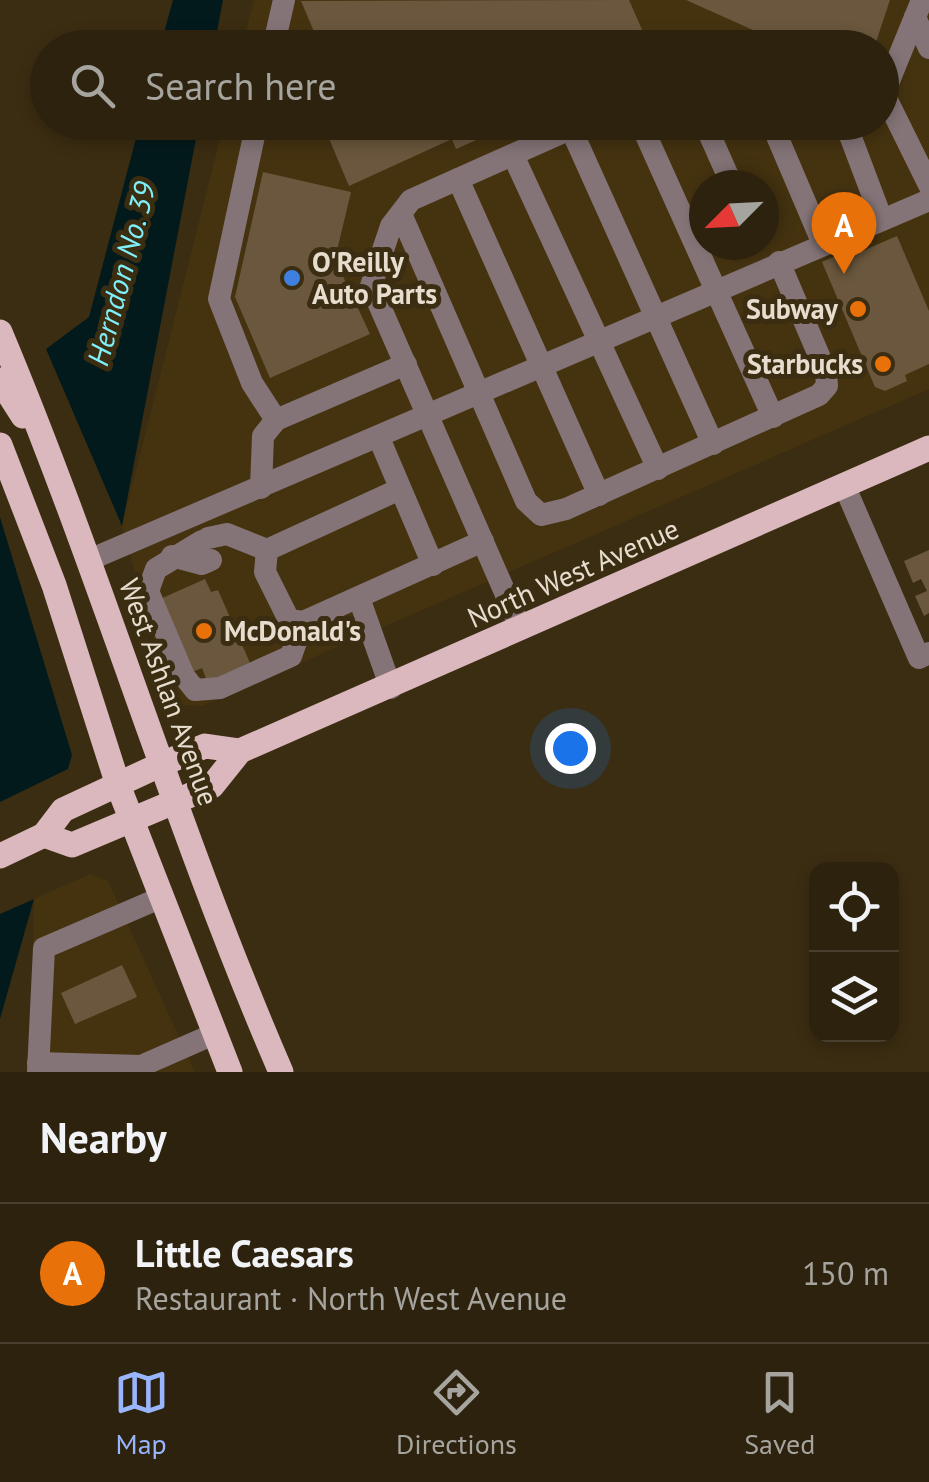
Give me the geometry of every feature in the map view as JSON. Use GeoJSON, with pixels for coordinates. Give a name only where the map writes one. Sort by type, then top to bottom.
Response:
{"type":"FeatureCollection","features":[{"type":"Feature","properties":{"kind":"main road","name":"West Ashlan Avenue"},"geometry":{"type":"LineString","coordinates":[[0,332],[56,467],[243,984],[281,1072]]}},
{"type":"Feature","properties":{"kind":"main road"},"geometry":{"type":"LineString","coordinates":[[0,380],[56,467]]}},
{"type":"Feature","properties":{"kind":"main road"},"geometry":{"type":"LineString","coordinates":[[0,445],[54,585],[118,785],[230,1072]]}},
{"type":"Feature","properties":{"kind":"main road","name":"North West Avenue"},"geometry":{"type":"LineString","coordinates":[[44,836],[72,845],[212,786],[240,751],[391,688],[929,448]]}},
{"type":"Feature","properties":{"kind":"main road","name":"North West Avenue"},"geometry":{"type":"LineString","coordinates":[[0,856],[44,836],[63,810],[162,764],[205,746],[240,751]]}},
{"type":"Feature","properties":{"kind":"lane"},"geometry":{"type":"LineString","coordinates":[[277,30],[284,0]]}},
{"type":"Feature","properties":{"kind":"lane"},"geometry":{"type":"LineString","coordinates":[[918,9],[929,48]]}},
{"type":"Feature","properties":{"kind":"lane"},"geometry":{"type":"LineString","coordinates":[[899,58],[918,9]]}},
{"type":"Feature","properties":{"kind":"lane"},"geometry":{"type":"LineString","coordinates":[[899,126],[929,185]]}},
{"type":"Feature","properties":{"kind":"lane"},"geometry":{"type":"LineString","coordinates":[[253,140],[219,299],[252,383],[276,420]]}},
{"type":"Feature","properties":{"kind":"lane"},"geometry":{"type":"LineString","coordinates":[[521,629],[371,286],[391,226],[410,200],[547,140]]}},
{"type":"Feature","properties":{"kind":"lane"},"geometry":{"type":"LineString","coordinates":[[585,140],[656,317],[713,444]]}},
{"type":"Feature","properties":{"kind":"lane"},"geometry":{"type":"LineString","coordinates":[[648,140],[773,417]]}},
{"type":"Feature","properties":{"kind":"lane"},"geometry":{"type":"LineString","coordinates":[[712,140],[725,170]]}},
{"type":"Feature","properties":{"kind":"lane"},"geometry":{"type":"LineString","coordinates":[[779,140],[823,244]]}},
{"type":"Feature","properties":{"kind":"lane"},"geometry":{"type":"LineString","coordinates":[[852,140],[882,220]]}},
{"type":"Feature","properties":{"kind":"lane"},"geometry":{"type":"LineString","coordinates":[[513,155],[658,469]]}},
{"type":"Feature","properties":{"kind":"lane"},"geometry":{"type":"LineString","coordinates":[[458,180],[599,495]]}},
{"type":"Feature","properties":{"kind":"lane"},"geometry":{"type":"LineString","coordinates":[[90,560],[929,200]]}},
{"type":"Feature","properties":{"kind":"lane"},"geometry":{"type":"LineString","coordinates":[[400,214],[532,511],[552,514],[819,396],[827,386],[820,354],[769,260]]}},
{"type":"Feature","properties":{"kind":"lane"},"geometry":{"type":"LineString","coordinates":[[262,488],[263,436],[276,420],[406,364]]}},
{"type":"Feature","properties":{"kind":"lane"},"geometry":{"type":"LineString","coordinates":[[379,438],[433,565]]}},
{"type":"Feature","properties":{"kind":"lane"},"geometry":{"type":"LineString","coordinates":[[844,485],[919,658],[929,654]]}},
{"type":"Feature","properties":{"kind":"lane"},"geometry":{"type":"LineString","coordinates":[[303,622],[291,656],[220,688],[195,690],[184,676],[148,591],[156,569],[172,556],[259,546],[400,489]]}},
{"type":"Feature","properties":{"kind":"lane"},"geometry":{"type":"LineString","coordinates":[[259,546],[266,572],[289,620],[303,622],[483,542]]}},
{"type":"Feature","properties":{"kind":"lane"},"geometry":{"type":"LineString","coordinates":[[359,598],[391,688]]}},
{"type":"Feature","properties":{"kind":"lane"},"geometry":{"type":"LineString","coordinates":[[160,898],[44,948],[38,1068],[143,1069],[214,1034]]}},
{"type":"Feature","properties":{"kind":"shaded area"},"geometry":{"type":"Polygon","coordinates":[[[254,0],[929,0],[929,389],[202,706],[182,705],[167,689],[122,526],[220,140],[899,140],[899,30],[246,30],[254,0]]]}},
{"type":"Feature","properties":{"kind":"shaded area"},"geometry":{"type":"Polygon","coordinates":[[[90,874],[108,881],[195,1072],[31,1072],[34,899],[90,874]]]}},
{"type":"Feature","properties":{"kind":"water"},"geometry":{"type":"Polygon","coordinates":[[[173,0],[223,0],[217,30],[165,30],[173,0]]]}},
{"type":"Feature","properties":{"kind":"water","name":"Herndon No. 39"},"geometry":{"type":"Polygon","coordinates":[[[136,140],[196,140],[122,526],[46,349],[89,317],[136,140]]]}},
{"type":"Feature","properties":{"kind":"water"},"geometry":{"type":"Polygon","coordinates":[[[0,517],[72,755],[68,769],[0,802],[0,517]]]}},
{"type":"Feature","properties":{"kind":"water"},"geometry":{"type":"Polygon","coordinates":[[[34,899],[0,1019],[0,914],[34,899]]]}},
{"type":"Feature","properties":{"kind":"building"},"geometry":{"type":"Polygon","coordinates":[[[629,0],[642,30],[313,30],[301,1],[629,0]]]}},
{"type":"Feature","properties":{"kind":"building"},"geometry":{"type":"Polygon","coordinates":[[[686,0],[890,0],[880,30],[753,30],[686,0]]]}},
{"type":"Feature","properties":{"kind":"building"},"geometry":{"type":"Polygon","coordinates":[[[330,140],[450,140],[349,186],[330,140]]]}},
{"type":"Feature","properties":{"kind":"building"},"geometry":{"type":"Polygon","coordinates":[[[452,140],[476,140],[456,149],[452,140]]]}},
{"type":"Feature","properties":{"kind":"building","name":"O'Reilly Auto Parts"},"geometry":{"type":"Polygon","coordinates":[[[263,172],[351,192],[335,259],[370,334],[270,378],[235,297],[263,172]]]}},
{"type":"Feature","properties":{"kind":"building"},"geometry":{"type":"Polygon","coordinates":[[[897,236],[929,311],[929,364],[905,375],[907,381],[885,391],[875,387],[822,262],[851,249],[853,255],[897,236]]]}},
{"type":"Feature","properties":{"kind":"building"},"geometry":{"type":"Polygon","coordinates":[[[929,550],[929,613],[924,616],[915,596],[927,591],[921,579],[913,583],[904,561],[929,550]]]}},
{"type":"Feature","properties":{"kind":"building","name":"McDonald's"},"geometry":{"type":"Polygon","coordinates":[[[205,579],[211,592],[218,590],[250,663],[208,683],[202,668],[190,673],[158,600],[205,579]]]}},
{"type":"Feature","properties":{"kind":"building"},"geometry":{"type":"Polygon","coordinates":[[[122,965],[137,997],[75,1024],[61,993],[122,965]]]}},
{"type":"Feature","properties":{"kind":"place","name":"Little Caesars"},"geometry":{"type":"Point","coordinates":[844,274]}},
{"type":"Feature","properties":{"kind":"place","name":"O'Reilly Auto Parts"},"geometry":{"type":"Point","coordinates":[292,278]}},
{"type":"Feature","properties":{"kind":"place","name":"Subway"},"geometry":{"type":"Point","coordinates":[858,309]}},
{"type":"Feature","properties":{"kind":"place","name":"Starbucks"},"geometry":{"type":"Point","coordinates":[883,364]}},
{"type":"Feature","properties":{"kind":"place","name":"McDonald's"},"geometry":{"type":"Point","coordinates":[204,631]}}]}
